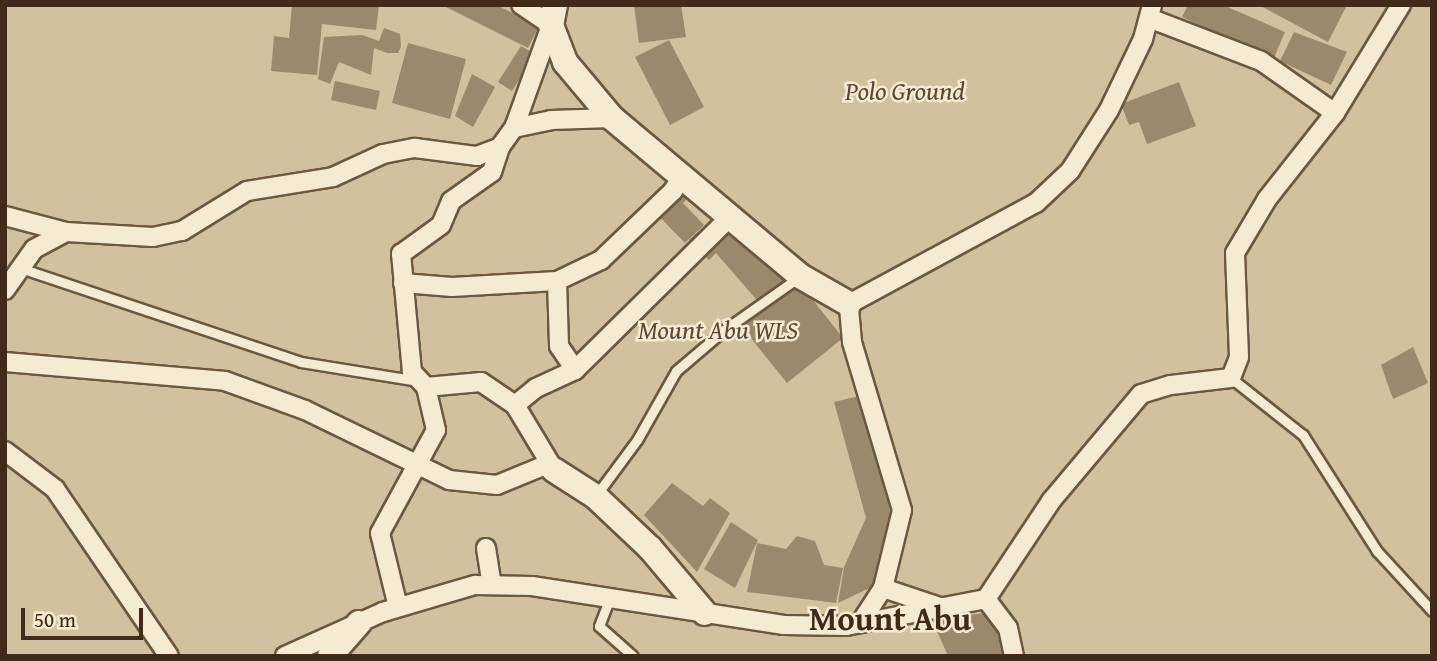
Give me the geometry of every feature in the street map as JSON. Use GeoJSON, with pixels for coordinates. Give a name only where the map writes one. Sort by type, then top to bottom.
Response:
{"type":"FeatureCollection","features":[{"type":"Feature","properties":{"kind":"main road"},"geometry":{"type":"LineString","coordinates":[[553,15],[565,62],[612,118],[800,276],[849,304]]}},
{"type":"Feature","properties":{"kind":"main road"},"geometry":{"type":"LineString","coordinates":[[554,470],[596,497],[650,548],[705,613]]}},
{"type":"Feature","properties":{"kind":"main road"},"geometry":{"type":"LineString","coordinates":[[330,656],[359,623]]}},
{"type":"Feature","properties":{"kind":"street"},"geometry":{"type":"LineString","coordinates":[[398,607],[380,533],[436,430],[423,384],[412,372],[401,254],[441,225],[451,201],[492,172],[500,147],[514,128],[553,15],[521,5]]}},
{"type":"Feature","properties":{"kind":"street"},"geometry":{"type":"LineString","coordinates":[[285,656],[359,623],[437,593],[492,585],[532,586],[784,625],[846,626],[986,599],[1051,501],[1141,394],[1171,385],[1231,378],[1239,357],[1236,253],[1267,199],[1335,113],[1401,5]]}},
{"type":"Feature","properties":{"kind":"street"},"geometry":{"type":"LineString","coordinates":[[861,622],[883,588],[902,510],[852,342],[849,304],[1036,203],[1070,172],[1109,110],[1150,12],[1261,61],[1335,113]]}},
{"type":"Feature","properties":{"kind":"street"},"geometry":{"type":"LineString","coordinates":[[514,128],[551,120],[612,118]]}},
{"type":"Feature","properties":{"kind":"street"},"geometry":{"type":"LineString","coordinates":[[5,216],[66,232],[153,237],[182,231],[247,191],[333,177],[383,154],[415,148],[477,156],[500,147]]}},
{"type":"Feature","properties":{"kind":"street"},"geometry":{"type":"LineString","coordinates":[[403,283],[452,286],[557,281],[601,260],[673,191],[682,176]]}},
{"type":"Feature","properties":{"kind":"street"},"geometry":{"type":"LineString","coordinates":[[515,405],[536,388],[575,370],[730,217]]}},
{"type":"Feature","properties":{"kind":"street"},"geometry":{"type":"LineString","coordinates":[[5,290],[34,249],[66,232]]}},
{"type":"Feature","properties":{"kind":"street"},"geometry":{"type":"LineString","coordinates":[[557,281],[559,346],[575,370]]}},
{"type":"Feature","properties":{"kind":"street"},"geometry":{"type":"LineString","coordinates":[[5,362],[225,381],[305,410],[449,480],[497,485],[542,467],[554,470]]}},
{"type":"Feature","properties":{"kind":"street"},"geometry":{"type":"LineString","coordinates":[[423,384],[481,382],[515,405],[554,470]]}},
{"type":"Feature","properties":{"kind":"street"},"geometry":{"type":"LineString","coordinates":[[5,450],[55,489],[169,656]]}},
{"type":"Feature","properties":{"kind":"street"},"geometry":{"type":"LineString","coordinates":[[486,548],[492,585]]}},
{"type":"Feature","properties":{"kind":"street"},"geometry":{"type":"LineString","coordinates":[[883,588],[943,608]]}},
{"type":"Feature","properties":{"kind":"street"},"geometry":{"type":"LineString","coordinates":[[986,599],[1009,628],[1014,656]]}},
{"type":"Feature","properties":{"kind":"lane"},"geometry":{"type":"LineString","coordinates":[[20,268],[301,362],[423,384]]}},
{"type":"Feature","properties":{"kind":"lane"},"geometry":{"type":"LineString","coordinates":[[596,497],[637,440],[676,371],[800,276]]}},
{"type":"Feature","properties":{"kind":"lane"},"geometry":{"type":"LineString","coordinates":[[1231,378],[1303,435],[1377,551],[1432,611]]}},
{"type":"Feature","properties":{"kind":"lane"},"geometry":{"type":"LineString","coordinates":[[609,600],[599,626],[633,656]]}},
{"type":"Feature","properties":{"kind":"green space","name":"Mount Abu WLS"},"geometry":{"type":"Polygon","coordinates":[[[5,5],[1432,5],[1432,656],[5,656],[5,5]]]}},
{"type":"Feature","properties":{"kind":"building"},"geometry":{"type":"Polygon","coordinates":[[[292,5],[379,5],[376,30],[322,24],[317,75],[271,71],[274,36],[289,38],[292,5]]]}},
{"type":"Feature","properties":{"kind":"building"},"geometry":{"type":"Polygon","coordinates":[[[442,5],[496,5],[539,26],[528,48],[442,5]]]}},
{"type":"Feature","properties":{"kind":"building"},"geometry":{"type":"Polygon","coordinates":[[[634,5],[681,5],[686,37],[639,43],[634,5]]]}},
{"type":"Feature","properties":{"kind":"building"},"geometry":{"type":"Polygon","coordinates":[[[1188,5],[1223,5],[1285,32],[1273,60],[1182,17],[1188,5]]]}},
{"type":"Feature","properties":{"kind":"building"},"geometry":{"type":"Polygon","coordinates":[[[1259,5],[1347,5],[1328,42],[1259,5]]]}},
{"type":"Feature","properties":{"kind":"building"},"geometry":{"type":"Polygon","coordinates":[[[384,28],[400,34],[401,47],[398,53],[387,53],[374,48],[371,75],[339,62],[330,84],[318,79],[324,37],[362,35],[379,41],[384,28]]]}},
{"type":"Feature","properties":{"kind":"building"},"geometry":{"type":"Polygon","coordinates":[[[1294,32],[1347,52],[1331,85],[1280,61],[1294,32]]]}},
{"type":"Feature","properties":{"kind":"building"},"geometry":{"type":"Polygon","coordinates":[[[669,40],[704,107],[670,125],[635,57],[669,40]]]}},
{"type":"Feature","properties":{"kind":"building"},"geometry":{"type":"Polygon","coordinates":[[[408,43],[466,59],[450,119],[392,103],[408,43]]]}},
{"type":"Feature","properties":{"kind":"building"},"geometry":{"type":"Polygon","coordinates":[[[521,46],[535,54],[512,91],[498,82],[521,46]]]}},
{"type":"Feature","properties":{"kind":"building"},"geometry":{"type":"Polygon","coordinates":[[[472,74],[495,87],[473,127],[455,116],[472,74]]]}},
{"type":"Feature","properties":{"kind":"building"},"geometry":{"type":"Polygon","coordinates":[[[335,81],[380,91],[376,110],[331,100],[335,81]]]}},
{"type":"Feature","properties":{"kind":"building"},"geometry":{"type":"Polygon","coordinates":[[[1179,82],[1196,126],[1147,144],[1139,122],[1129,125],[1121,104],[1179,82]]]}},
{"type":"Feature","properties":{"kind":"building"},"geometry":{"type":"Polygon","coordinates":[[[701,185],[683,203],[704,225],[685,243],[647,204],[701,185]]]}},
{"type":"Feature","properties":{"kind":"building"},"geometry":{"type":"Polygon","coordinates":[[[725,214],[789,280],[762,306],[716,253],[709,260],[689,240],[699,231],[703,235],[725,214]]]}},
{"type":"Feature","properties":{"kind":"building"},"geometry":{"type":"Polygon","coordinates":[[[798,281],[843,338],[787,383],[741,326],[798,281]]]}},
{"type":"Feature","properties":{"kind":"building"},"geometry":{"type":"Polygon","coordinates":[[[1413,347],[1428,383],[1393,399],[1381,365],[1413,347]]]}},
{"type":"Feature","properties":{"kind":"building"},"geometry":{"type":"Polygon","coordinates":[[[859,396],[888,494],[891,524],[878,584],[838,603],[844,567],[866,518],[834,402],[859,396]]]}},
{"type":"Feature","properties":{"kind":"building"},"geometry":{"type":"Polygon","coordinates":[[[672,483],[703,506],[710,498],[730,513],[697,572],[644,515],[672,483]]]}},
{"type":"Feature","properties":{"kind":"building"},"geometry":{"type":"Polygon","coordinates":[[[731,522],[758,540],[735,588],[704,569],[731,522]]]}},
{"type":"Feature","properties":{"kind":"building"},"geometry":{"type":"Polygon","coordinates":[[[797,536],[815,541],[824,565],[843,568],[836,603],[747,592],[757,543],[786,549],[797,536]]]}},
{"type":"Feature","properties":{"kind":"building"},"geometry":{"type":"Polygon","coordinates":[[[999,611],[1006,656],[948,656],[932,620],[999,611]]]}},
{"type":"Feature","properties":{"kind":"district","name":"Mount Abu"},"geometry":{"type":"Point","coordinates":[890,619]}},
{"type":"Feature","properties":{"kind":"park label","name":"Polo Ground"},"geometry":{"type":"Point","coordinates":[905,91]}}]}
